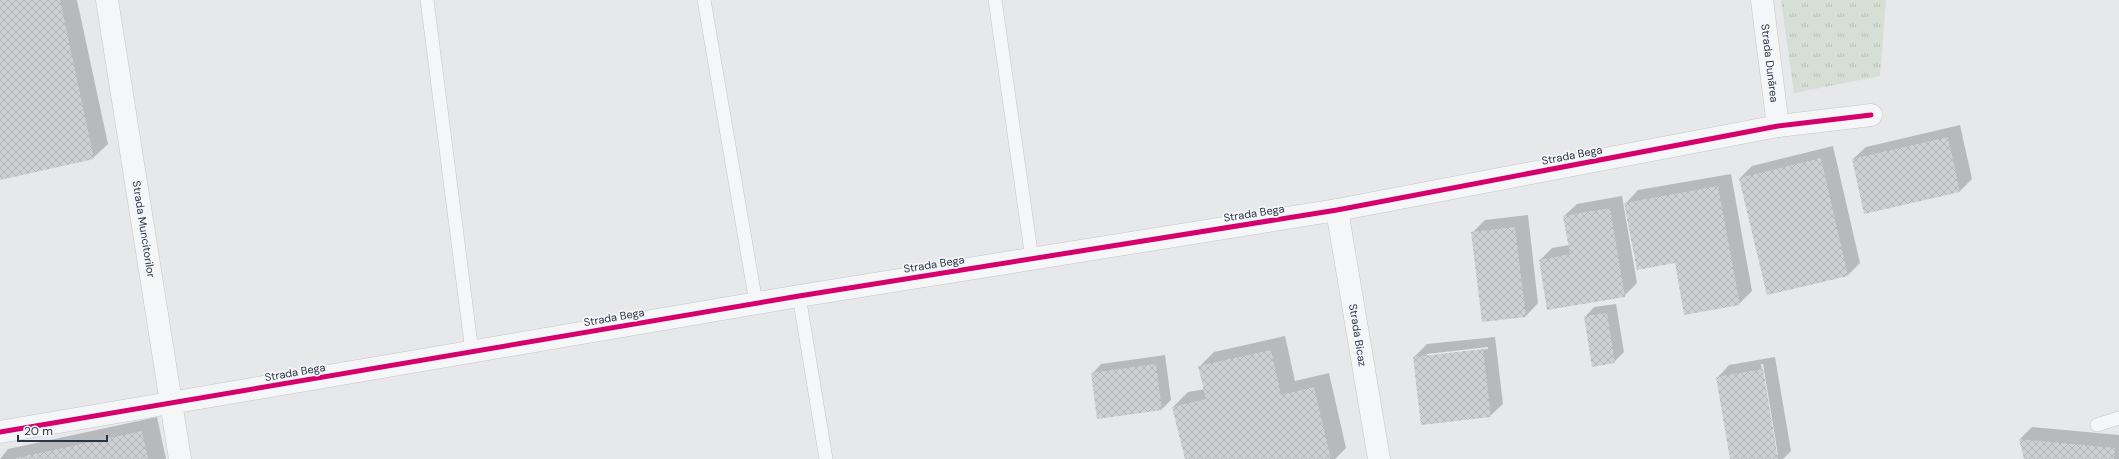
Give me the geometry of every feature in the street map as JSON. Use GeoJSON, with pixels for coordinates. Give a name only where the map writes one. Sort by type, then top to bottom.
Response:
{"type":"FeatureCollection","features":[{"type":"Feature","properties":{"kind":"street","name":"Strada Muncitorilor"},"geometry":{"type":"LineString","coordinates":[[108,0],[180,459]]}},
{"type":"Feature","properties":{"kind":"street","name":"Strada Dunărea"},"geometry":{"type":"LineString","coordinates":[[1762,0],[1778,126]]}},
{"type":"Feature","properties":{"kind":"street","name":"Strada Bega"},"geometry":{"type":"LineString","coordinates":[[0,432],[756,303],[1337,210],[1778,126],[1870,115]]}},
{"type":"Feature","properties":{"kind":"street","name":"Strada Bicaz"},"geometry":{"type":"LineString","coordinates":[[1337,210],[1379,459]]}},
{"type":"Feature","properties":{"kind":"lane"},"geometry":{"type":"LineString","coordinates":[[427,0],[472,352]]}},
{"type":"Feature","properties":{"kind":"lane"},"geometry":{"type":"LineString","coordinates":[[704,0],[756,303]]}},
{"type":"Feature","properties":{"kind":"lane"},"geometry":{"type":"LineString","coordinates":[[995,0],[1032,259]]}},
{"type":"Feature","properties":{"kind":"lane"},"geometry":{"type":"LineString","coordinates":[[799,296],[826,459]]}},
{"type":"Feature","properties":{"kind":"lane"},"geometry":{"type":"LineString","coordinates":[[2097,425],[2119,418]]}},
{"type":"Feature","properties":{"kind":"green space"},"geometry":{"type":"Polygon","coordinates":[[[1781,0],[1886,0],[1880,76],[1794,93],[1781,0]]]}},
{"type":"Feature","properties":{"kind":"building"},"geometry":{"type":"Polygon","coordinates":[[[0,0],[60,0],[94,159],[0,180],[0,0]]]}},
{"type":"Feature","properties":{"kind":"building"},"geometry":{"type":"Polygon","coordinates":[[[1948,137],[1960,192],[1864,214],[1852,159],[1948,137]]]}},
{"type":"Feature","properties":{"kind":"building"},"geometry":{"type":"Polygon","coordinates":[[[1821,158],[1848,276],[1767,295],[1739,178],[1821,158]]]}},
{"type":"Feature","properties":{"kind":"building"},"geometry":{"type":"Polygon","coordinates":[[[1718,186],[1740,305],[1684,315],[1675,263],[1637,270],[1624,203],[1718,186]]]}},
{"type":"Feature","properties":{"kind":"building"},"geometry":{"type":"Polygon","coordinates":[[[1610,208],[1625,297],[1547,310],[1539,260],[1570,254],[1563,216],[1610,208]]]}},
{"type":"Feature","properties":{"kind":"building"},"geometry":{"type":"Polygon","coordinates":[[[1515,227],[1526,317],[1482,322],[1471,232],[1515,227]]]}},
{"type":"Feature","properties":{"kind":"building"},"geometry":{"type":"Polygon","coordinates":[[[1607,313],[1615,363],[1592,367],[1584,316],[1607,313]]]}},
{"type":"Feature","properties":{"kind":"building"},"geometry":{"type":"Polygon","coordinates":[[[1483,349],[1491,417],[1421,425],[1413,357],[1483,349]]]}},
{"type":"Feature","properties":{"kind":"building"},"geometry":{"type":"Polygon","coordinates":[[[1271,350],[1281,395],[1314,387],[1331,459],[1185,459],[1172,407],[1206,399],[1198,366],[1271,350]]]}},
{"type":"Feature","properties":{"kind":"building"},"geometry":{"type":"Polygon","coordinates":[[[1156,364],[1162,410],[1097,419],[1091,373],[1156,364]]]}},
{"type":"Feature","properties":{"kind":"building"},"geometry":{"type":"Polygon","coordinates":[[[1763,369],[1778,459],[1730,459],[1716,377],[1763,369]]]}},
{"type":"Feature","properties":{"kind":"building"},"geometry":{"type":"Polygon","coordinates":[[[142,431],[148,459],[16,459],[16,458],[142,431]]]}},
{"type":"Feature","properties":{"kind":"building"},"geometry":{"type":"Polygon","coordinates":[[[2019,439],[2115,448],[2114,459],[2024,459],[2019,439]]]}},
{"type":"Feature","properties":{"kind":"cycle path"},"geometry":{"type":"LineString","coordinates":[[0,432],[799,296],[1337,210],[1778,126],[1871,115]]}}]}
